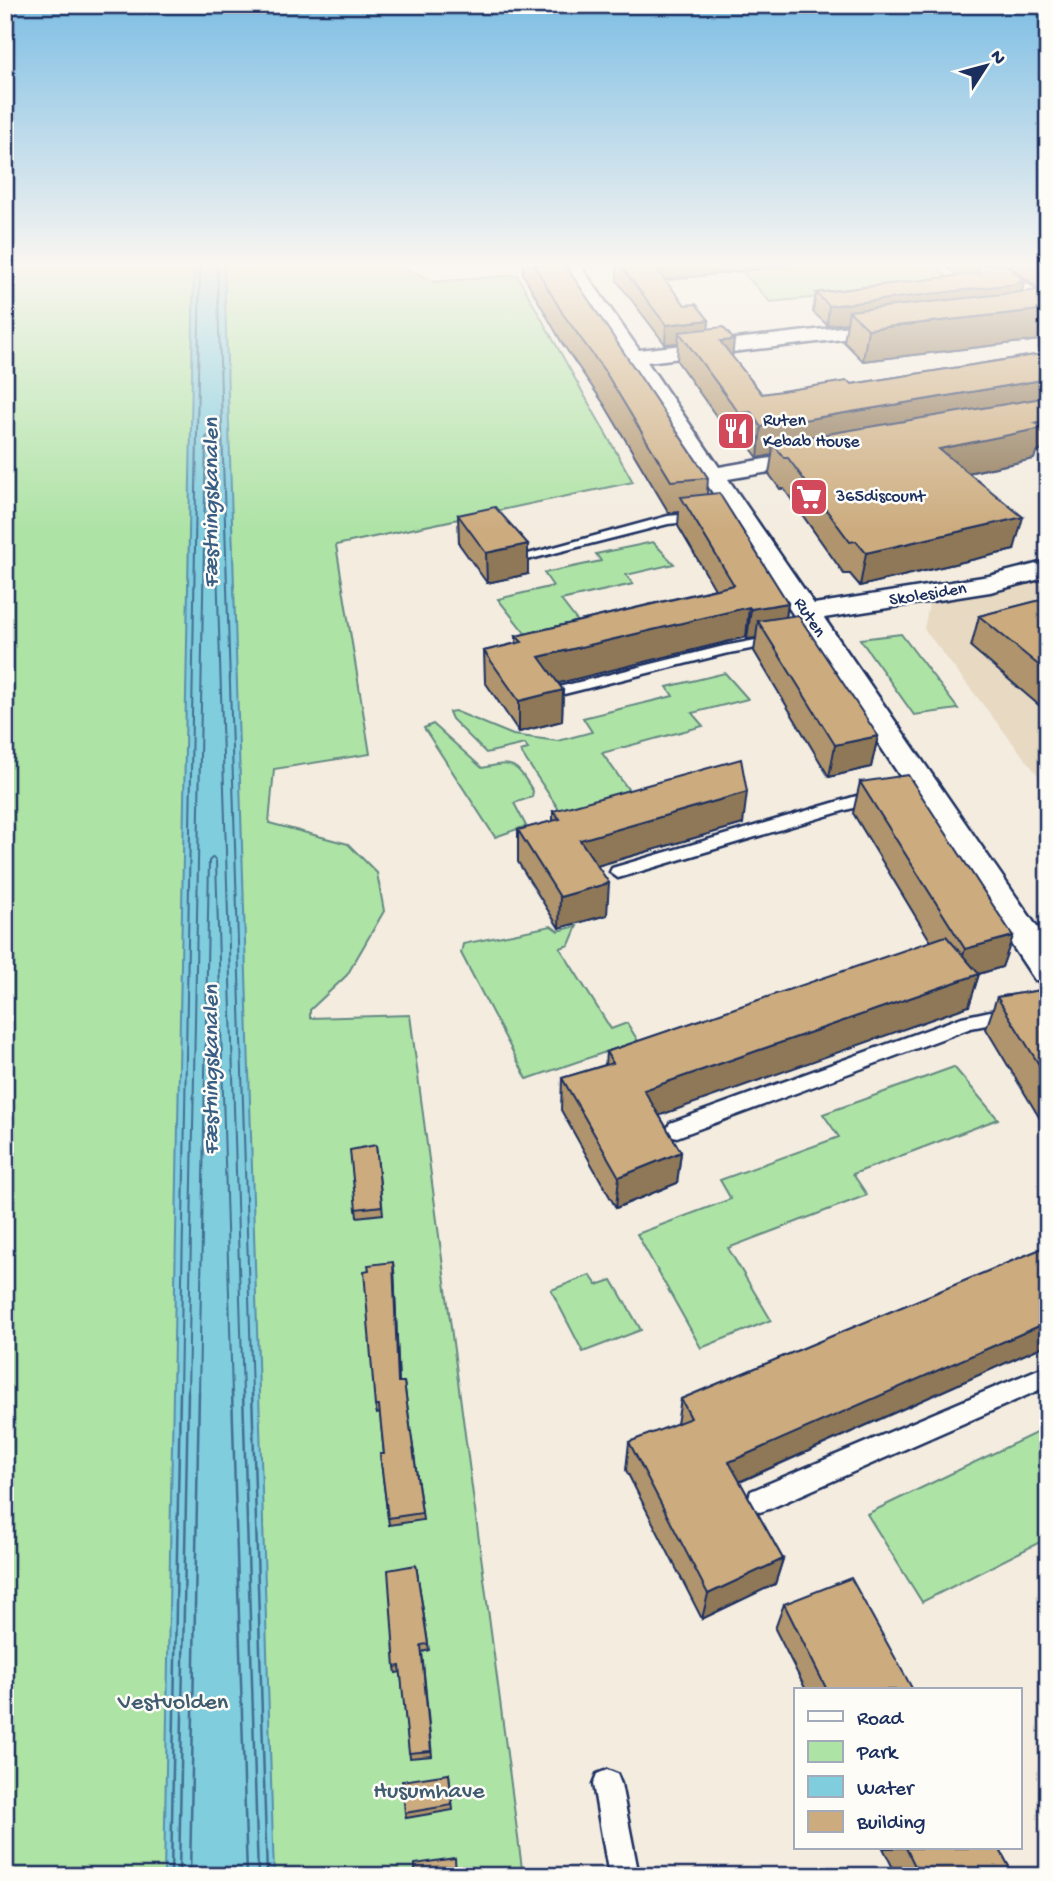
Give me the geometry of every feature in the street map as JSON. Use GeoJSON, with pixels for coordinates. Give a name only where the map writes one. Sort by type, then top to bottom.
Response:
{"type":"FeatureCollection","features":[{"type":"Feature","properties":{"kind":"street","name":"Ruten"},"geometry":{"type":"LineString","coordinates":[[630,353],[739,513],[803,630],[921,782],[1048,971]]}},
{"type":"Feature","properties":{"kind":"street"},"geometry":{"type":"LineString","coordinates":[[633,357],[670,353]]}},
{"type":"Feature","properties":{"kind":"street"},"geometry":{"type":"LineString","coordinates":[[713,475],[842,452]]}},
{"type":"Feature","properties":{"kind":"street","name":"Skolesiden"},"geometry":{"type":"LineString","coordinates":[[803,630],[1048,569]]}},
{"type":"Feature","properties":{"kind":"lane"},"geometry":{"type":"LineString","coordinates":[[527,556],[668,520],[739,513]]}},
{"type":"Feature","properties":{"kind":"lane"},"geometry":{"type":"LineString","coordinates":[[565,690],[803,630]]}},
{"type":"Feature","properties":{"kind":"lane"},"geometry":{"type":"LineString","coordinates":[[618,872],[921,782]]}},
{"type":"Feature","properties":{"kind":"lane"},"geometry":{"type":"LineString","coordinates":[[677,1129],[969,1021],[1048,1006]]}},
{"type":"Feature","properties":{"kind":"lane"},"geometry":{"type":"LineString","coordinates":[[760,1500],[1048,1375]]}},
{"type":"Feature","properties":{"kind":"lane"},"geometry":{"type":"LineString","coordinates":[[607,1784],[624,1876]]}},
{"type":"Feature","properties":{"kind":"shaded area"},"geometry":{"type":"Polygon","coordinates":[[[1048,576],[1048,788],[924,629],[929,605],[1048,576]]]}},
{"type":"Feature","properties":{"kind":"green space","name":"Vestvolden"},"geometry":{"type":"Polygon","coordinates":[[[5,353],[561,353],[633,482],[336,545],[370,754],[274,769],[269,823],[348,844],[377,873],[384,911],[347,975],[310,1010],[310,1018],[410,1015],[523,1876],[5,1876],[5,353]]]}},
{"type":"Feature","properties":{"kind":"green space"},"geometry":{"type":"Polygon","coordinates":[[[653,542],[674,564],[626,575],[633,584],[561,600],[584,630],[532,642],[498,599],[553,586],[544,573],[601,561],[596,554],[653,542]]]}},
{"type":"Feature","properties":{"kind":"green space"},"geometry":{"type":"Polygon","coordinates":[[[901,634],[958,709],[914,715],[860,639],[901,634]]]}},
{"type":"Feature","properties":{"kind":"green space"},"geometry":{"type":"Polygon","coordinates":[[[725,673],[748,699],[692,713],[703,726],[602,753],[630,792],[560,811],[520,751],[528,749],[525,744],[486,753],[452,719],[449,712],[455,711],[513,735],[558,741],[592,732],[583,718],[673,696],[667,687],[725,673]]]}},
{"type":"Feature","properties":{"kind":"green space"},"geometry":{"type":"Polygon","coordinates":[[[433,724],[482,768],[502,764],[518,770],[533,791],[532,797],[514,803],[526,826],[495,837],[424,728],[433,724]]]}},
{"type":"Feature","properties":{"kind":"green space"},"geometry":{"type":"Polygon","coordinates":[[[551,926],[558,931],[577,926],[569,945],[560,948],[611,1029],[627,1023],[638,1041],[527,1079],[461,953],[463,944],[551,926]]]}},
{"type":"Feature","properties":{"kind":"green space"},"geometry":{"type":"Polygon","coordinates":[[[954,1067],[998,1119],[853,1174],[867,1195],[728,1248],[771,1320],[701,1348],[637,1234],[731,1199],[720,1180],[839,1137],[823,1114],[954,1067]]]}},
{"type":"Feature","properties":{"kind":"green space"},"geometry":{"type":"Polygon","coordinates":[[[590,1275],[597,1285],[612,1280],[641,1330],[583,1352],[551,1290],[590,1275]]]}},
{"type":"Feature","properties":{"kind":"green space"},"geometry":{"type":"Polygon","coordinates":[[[1040,1431],[1048,1441],[1048,1538],[922,1602],[867,1514],[1040,1431]]]}},
{"type":"Feature","properties":{"kind":"water","name":"Fæstningskanalen"},"geometry":{"type":"Polygon","coordinates":[[[192,353],[227,353],[274,1876],[164,1876],[192,353]]]}},
{"type":"Feature","properties":{"kind":"building"},"geometry":{"type":"Polygon","coordinates":[[[591,353],[624,353],[708,478],[671,481],[591,353]]]}},
{"type":"Feature","properties":{"kind":"building"},"geometry":{"type":"Polygon","coordinates":[[[694,353],[729,353],[762,394],[847,381],[852,384],[1048,353],[1048,379],[761,427],[751,412],[739,413],[694,353]]]}},
{"type":"Feature","properties":{"kind":"building"},"geometry":{"type":"Polygon","coordinates":[[[1048,397],[1048,420],[1035,423],[1043,428],[939,449],[1023,517],[866,553],[856,541],[850,542],[788,458],[784,458],[773,443],[1048,397]]]}},
{"type":"Feature","properties":{"kind":"building"},"geometry":{"type":"Polygon","coordinates":[[[719,493],[788,603],[751,609],[749,607],[539,657],[563,690],[519,701],[484,651],[522,642],[516,636],[734,585],[681,497],[719,493]]]}},
{"type":"Feature","properties":{"kind":"building"},"geometry":{"type":"Polygon","coordinates":[[[495,507],[528,544],[486,553],[458,515],[495,507]]]}},
{"type":"Feature","properties":{"kind":"building"},"geometry":{"type":"Polygon","coordinates":[[[1048,598],[1048,673],[979,616],[1048,598]]]}},
{"type":"Feature","properties":{"kind":"building"},"geometry":{"type":"Polygon","coordinates":[[[798,615],[878,736],[835,745],[758,621],[798,615]]]}},
{"type":"Feature","properties":{"kind":"building"},"geometry":{"type":"Polygon","coordinates":[[[741,759],[747,792],[580,840],[609,883],[560,897],[518,830],[560,819],[553,811],[741,759]]]}},
{"type":"Feature","properties":{"kind":"building"},"geometry":{"type":"Polygon","coordinates":[[[908,775],[1013,936],[965,949],[860,782],[908,775]]]}},
{"type":"Feature","properties":{"kind":"building"},"geometry":{"type":"Polygon","coordinates":[[[946,936],[979,974],[644,1090],[681,1152],[619,1177],[562,1078],[613,1063],[606,1052],[946,936]]]}},
{"type":"Feature","properties":{"kind":"building"},"geometry":{"type":"Polygon","coordinates":[[[1048,989],[1048,1079],[997,997],[1048,989]]]}},
{"type":"Feature","properties":{"kind":"building"},"geometry":{"type":"Polygon","coordinates":[[[376,1145],[382,1206],[356,1209],[350,1150],[376,1145]]]}},
{"type":"Feature","properties":{"kind":"building"},"geometry":{"type":"Polygon","coordinates":[[[1048,1246],[1048,1322],[729,1462],[783,1559],[708,1594],[629,1442],[691,1418],[681,1399],[1048,1246]]]}},
{"type":"Feature","properties":{"kind":"building"},"geometry":{"type":"Polygon","coordinates":[[[393,1262],[398,1382],[404,1382],[422,1513],[388,1518],[380,1454],[384,1454],[379,1406],[375,1406],[364,1271],[369,1270],[368,1265],[393,1262]]]}},
{"type":"Feature","properties":{"kind":"building"},"geometry":{"type":"Polygon","coordinates":[[[416,1565],[428,1644],[421,1645],[431,1751],[409,1753],[400,1666],[395,1667],[388,1570],[416,1565]]]}},
{"type":"Feature","properties":{"kind":"building"},"geometry":{"type":"Polygon","coordinates":[[[851,1578],[912,1688],[826,1688],[784,1604],[851,1578]]]}},
{"type":"Feature","properties":{"kind":"building"},"geometry":{"type":"Polygon","coordinates":[[[449,1774],[452,1805],[405,1813],[402,1781],[449,1774]]]}},
{"type":"Feature","properties":{"kind":"building"},"geometry":{"type":"Polygon","coordinates":[[[907,1850],[1000,1850],[1014,1876],[920,1876],[907,1850]]]}},
{"type":"Feature","properties":{"kind":"building"},"geometry":{"type":"Polygon","coordinates":[[[455,1858],[456,1876],[415,1876],[415,1864],[455,1858]]]}},
{"type":"Feature","properties":{"kind":"place","name":"Ruten Kebab House"},"geometry":{"type":"Point","coordinates":[736,431]}},
{"type":"Feature","properties":{"kind":"place","name":"365discount"},"geometry":{"type":"Point","coordinates":[809,497]}},
{"type":"Feature","properties":{"kind":"park label","name":"Husumhave"},"geometry":{"type":"Point","coordinates":[429,1792]}}]}
